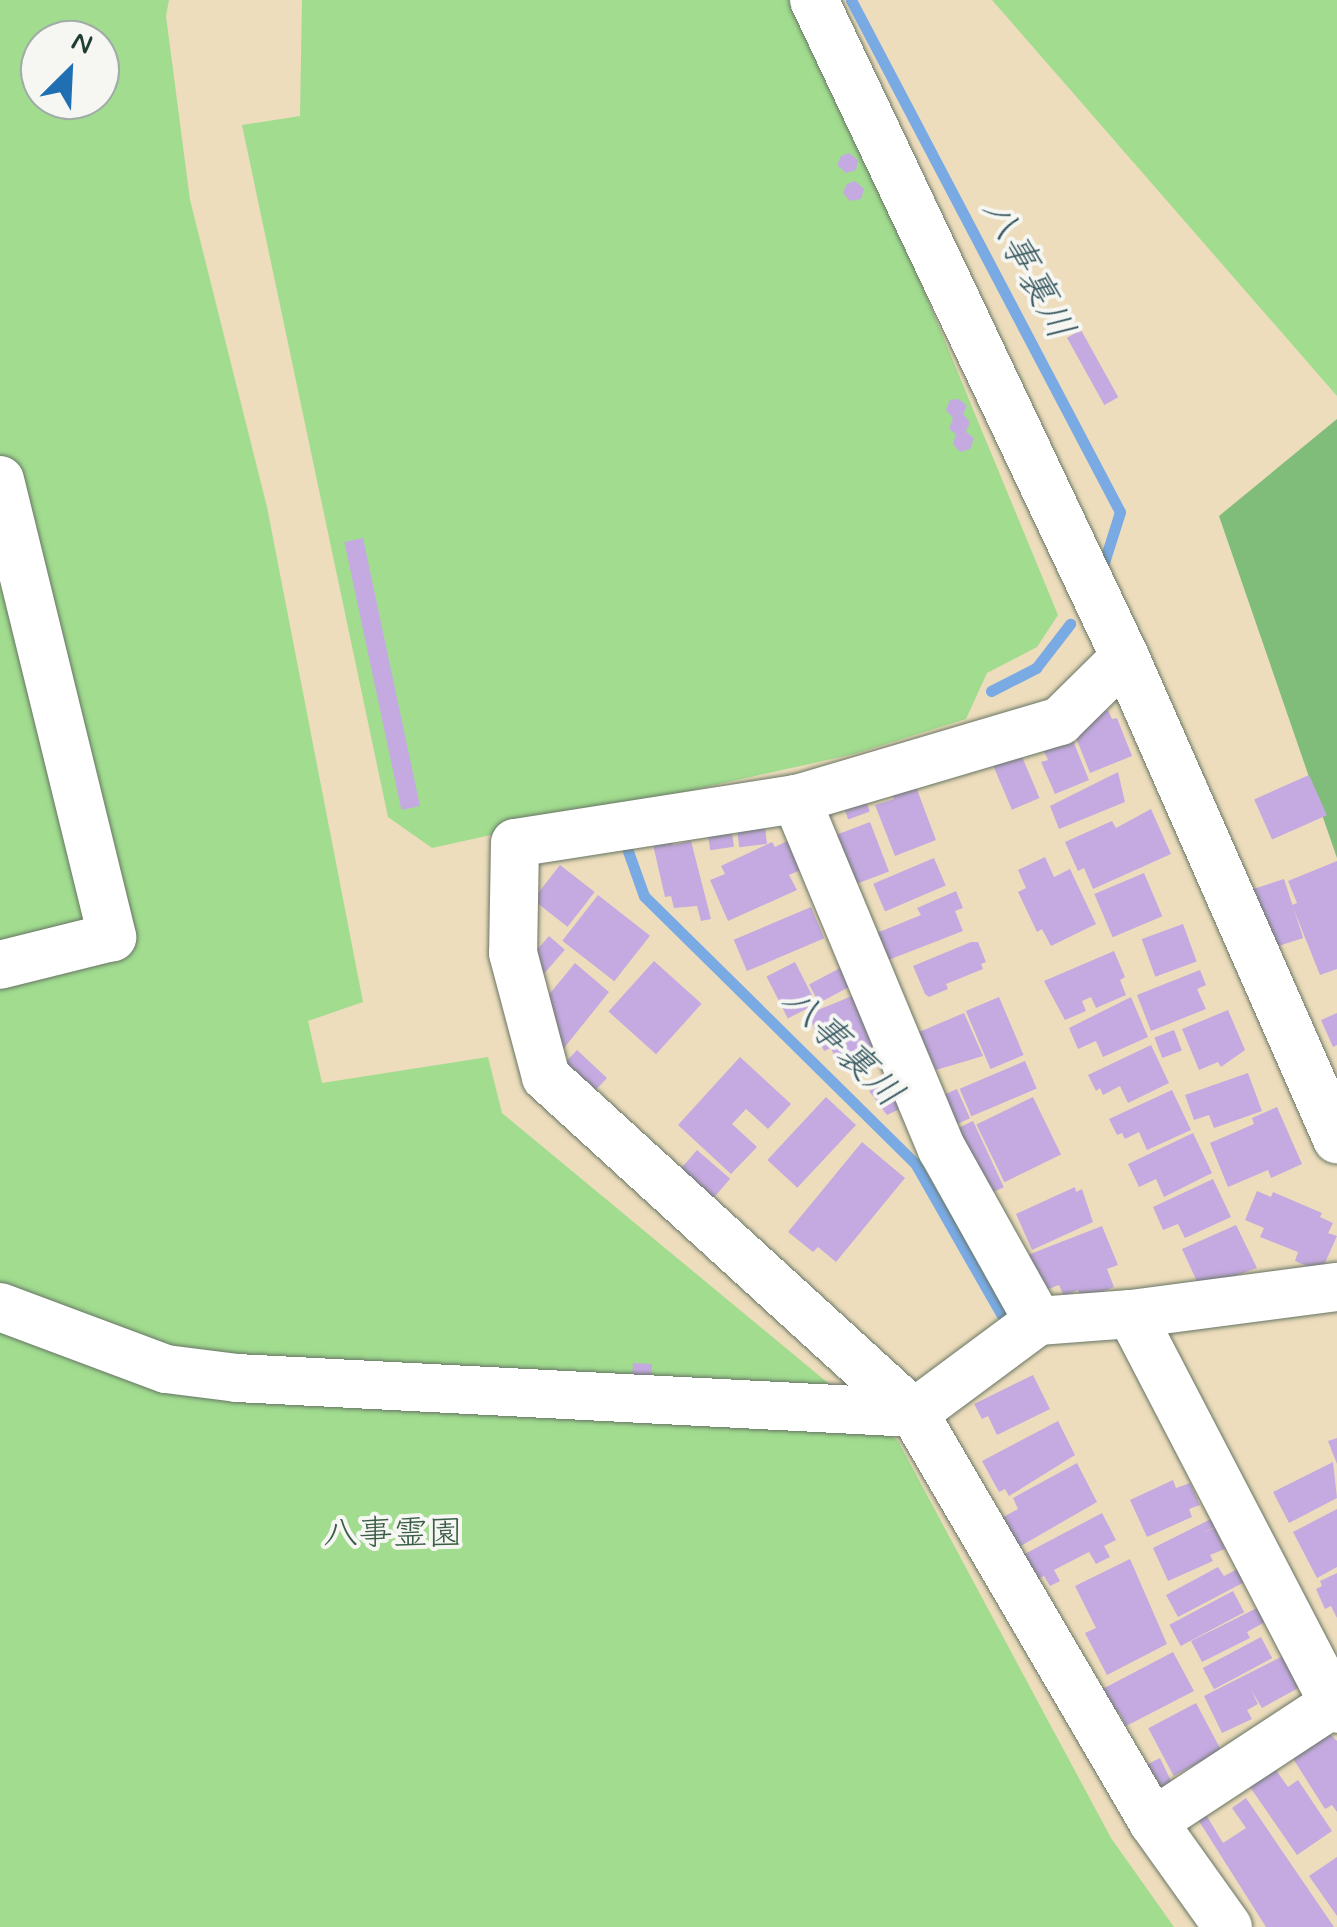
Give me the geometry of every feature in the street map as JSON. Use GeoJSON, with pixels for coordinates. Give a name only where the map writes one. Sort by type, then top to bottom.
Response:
{"type":"FeatureCollection","features":[{"type":"Feature","properties":{"kind":"street"},"geometry":{"type":"LineString","coordinates":[[814,0],[1124,657],[1337,1138]]}},
{"type":"Feature","properties":{"kind":"street"},"geometry":{"type":"LineString","coordinates":[[0,480],[112,937],[0,965]]}},
{"type":"Feature","properties":{"kind":"street"},"geometry":{"type":"LineString","coordinates":[[1124,657],[1060,721],[796,799],[515,842],[513,953],[546,1077],[914,1412],[1154,1822],[1228,1927]]}},
{"type":"Feature","properties":{"kind":"street"},"geometry":{"type":"LineString","coordinates":[[796,799],[942,1149],[1038,1321]]}},
{"type":"Feature","properties":{"kind":"street"},"geometry":{"type":"LineString","coordinates":[[0,1307],[166,1369],[237,1378],[914,1412],[1038,1321],[1131,1314],[1337,1287]]}},
{"type":"Feature","properties":{"kind":"street"},"geometry":{"type":"LineString","coordinates":[[1131,1314],[1336,1704],[1154,1822]]}},
{"type":"Feature","properties":{"kind":"green space","name":"八事霊園"},"geometry":{"type":"Polygon","coordinates":[[[0,0],[169,0],[166,16],[190,200],[267,507],[363,1002],[308,1021],[322,1083],[488,1057],[502,1113],[898,1441],[1111,1838],[1174,1927],[0,1927],[0,0]]]}},
{"type":"Feature","properties":{"kind":"green space"},"geometry":{"type":"Polygon","coordinates":[[[302,0],[790,0],[842,92],[1058,615],[1037,647],[987,673],[966,719],[854,754],[432,848],[388,817],[242,125],[300,116],[302,0]]]}},
{"type":"Feature","properties":{"kind":"green space"},"geometry":{"type":"Polygon","coordinates":[[[992,0],[1337,0],[1337,396],[992,0]]]}},
{"type":"Feature","properties":{"kind":"green space"},"geometry":{"type":"Polygon","coordinates":[[[1337,419],[1337,858],[1219,516],[1337,419]]]}},
{"type":"Feature","properties":{"kind":"building"},"geometry":{"type":"Polygon","coordinates":[[[849,153],[858,160],[856,170],[846,173],[837,165],[841,156],[849,153]]]}},
{"type":"Feature","properties":{"kind":"building"},"geometry":{"type":"Polygon","coordinates":[[[855,181],[864,189],[861,199],[850,201],[843,193],[847,184],[855,181]]]}},
{"type":"Feature","properties":{"kind":"building"},"geometry":{"type":"Polygon","coordinates":[[[1081,330],[1118,397],[1104,405],[1067,338],[1081,330]]]}},
{"type":"Feature","properties":{"kind":"building"},"geometry":{"type":"Polygon","coordinates":[[[959,399],[967,406],[963,414],[970,422],[966,432],[974,438],[970,449],[960,452],[953,444],[956,434],[949,429],[953,418],[946,410],[950,400],[959,399]]]}},
{"type":"Feature","properties":{"kind":"building"},"geometry":{"type":"Polygon","coordinates":[[[363,538],[420,806],[401,810],[344,542],[363,538]]]}},
{"type":"Feature","properties":{"kind":"building"},"geometry":{"type":"Polygon","coordinates":[[[1108,710],[1112,719],[1117,718],[1132,756],[1090,773],[1071,725],[1108,710]]]}},
{"type":"Feature","properties":{"kind":"building"},"geometry":{"type":"Polygon","coordinates":[[[1067,726],[1089,780],[1055,794],[1041,762],[1048,760],[1038,739],[1067,726]]]}},
{"type":"Feature","properties":{"kind":"building"},"geometry":{"type":"Polygon","coordinates":[[[1020,752],[1040,798],[1012,810],[992,764],[1020,752]]]}},
{"type":"Feature","properties":{"kind":"building"},"geometry":{"type":"Polygon","coordinates":[[[1118,772],[1125,802],[1059,829],[1050,806],[1118,772]]]}},
{"type":"Feature","properties":{"kind":"building"},"geometry":{"type":"Polygon","coordinates":[[[1309,775],[1327,815],[1272,840],[1254,799],[1309,775]]]}},
{"type":"Feature","properties":{"kind":"building"},"geometry":{"type":"Polygon","coordinates":[[[913,779],[936,840],[895,856],[875,805],[894,799],[889,788],[913,779]]]}},
{"type":"Feature","properties":{"kind":"building"},"geometry":{"type":"Polygon","coordinates":[[[862,790],[870,812],[848,819],[840,798],[862,790]]]}},
{"type":"Feature","properties":{"kind":"building"},"geometry":{"type":"Polygon","coordinates":[[[1151,809],[1171,854],[1093,889],[1084,868],[1078,871],[1065,842],[1112,821],[1116,828],[1151,809]]]}},
{"type":"Feature","properties":{"kind":"building"},"geometry":{"type":"Polygon","coordinates":[[[764,819],[767,844],[739,847],[736,822],[764,819]]]}},
{"type":"Feature","properties":{"kind":"building"},"geometry":{"type":"Polygon","coordinates":[[[870,822],[889,871],[852,886],[833,836],[870,822]]]}},
{"type":"Feature","properties":{"kind":"building"},"geometry":{"type":"Polygon","coordinates":[[[731,826],[734,847],[710,850],[707,829],[731,826]]]}},
{"type":"Feature","properties":{"kind":"building"},"geometry":{"type":"Polygon","coordinates":[[[670,831],[673,845],[691,841],[711,919],[701,921],[697,906],[674,908],[671,896],[665,897],[651,836],[670,831]]]}},
{"type":"Feature","properties":{"kind":"building"},"geometry":{"type":"Polygon","coordinates":[[[789,840],[803,869],[789,875],[797,890],[728,921],[710,880],[725,874],[721,866],[772,842],[775,847],[789,840]]]}},
{"type":"Feature","properties":{"kind":"building"},"geometry":{"type":"Polygon","coordinates":[[[1045,857],[1054,877],[1070,869],[1096,924],[1051,946],[1042,929],[1037,932],[1018,892],[1026,888],[1018,870],[1045,857]]]}},
{"type":"Feature","properties":{"kind":"building"},"geometry":{"type":"Polygon","coordinates":[[[934,858],[946,886],[885,911],[873,884],[934,858]]]}},
{"type":"Feature","properties":{"kind":"building"},"geometry":{"type":"Polygon","coordinates":[[[1337,861],[1337,969],[1320,975],[1292,905],[1297,903],[1288,881],[1337,861]]]}},
{"type":"Feature","properties":{"kind":"building"},"geometry":{"type":"Polygon","coordinates":[[[560,865],[595,892],[568,927],[533,900],[560,865]]]}},
{"type":"Feature","properties":{"kind":"building"},"geometry":{"type":"Polygon","coordinates":[[[1144,873],[1162,916],[1113,937],[1094,894],[1144,873]]]}},
{"type":"Feature","properties":{"kind":"building"},"geometry":{"type":"Polygon","coordinates":[[[1284,879],[1303,938],[1262,951],[1243,892],[1284,879]]]}},
{"type":"Feature","properties":{"kind":"building"},"geometry":{"type":"Polygon","coordinates":[[[956,891],[963,908],[955,911],[963,931],[878,964],[867,937],[921,915],[917,908],[956,891]]]}},
{"type":"Feature","properties":{"kind":"building"},"geometry":{"type":"Polygon","coordinates":[[[598,895],[650,936],[614,981],[562,941],[598,895]]]}},
{"type":"Feature","properties":{"kind":"building"},"geometry":{"type":"Polygon","coordinates":[[[811,907],[824,938],[747,971],[734,940],[811,907]]]}},
{"type":"Feature","properties":{"kind":"building"},"geometry":{"type":"Polygon","coordinates":[[[1183,924],[1197,962],[1155,977],[1142,939],[1183,924]]]}},
{"type":"Feature","properties":{"kind":"building"},"geometry":{"type":"Polygon","coordinates":[[[549,936],[565,950],[541,977],[525,963],[549,936]]]}},
{"type":"Feature","properties":{"kind":"building"},"geometry":{"type":"Polygon","coordinates":[[[978,942],[986,962],[981,964],[983,969],[946,984],[948,989],[929,997],[925,994],[913,966],[978,942]]]}},
{"type":"Feature","properties":{"kind":"building"},"geometry":{"type":"Polygon","coordinates":[[[1114,951],[1125,977],[1120,980],[1126,995],[1096,1008],[1091,997],[1082,1001],[1086,1011],[1065,1020],[1044,981],[1114,951]]]}},
{"type":"Feature","properties":{"kind":"building"},"geometry":{"type":"Polygon","coordinates":[[[654,961],[702,1004],[656,1054],[608,1012],[654,961]]]}},
{"type":"Feature","properties":{"kind":"building"},"geometry":{"type":"Polygon","coordinates":[[[795,962],[816,1004],[788,1018],[766,977],[795,962]]]}},
{"type":"Feature","properties":{"kind":"building"},"geometry":{"type":"Polygon","coordinates":[[[575,963],[609,992],[560,1053],[542,1003],[575,963]]]}},
{"type":"Feature","properties":{"kind":"building"},"geometry":{"type":"Polygon","coordinates":[[[840,968],[850,987],[819,1003],[809,984],[840,968]]]}},
{"type":"Feature","properties":{"kind":"building"},"geometry":{"type":"Polygon","coordinates":[[[1200,970],[1206,985],[1197,989],[1206,1009],[1151,1031],[1137,995],[1200,970]]]}},
{"type":"Feature","properties":{"kind":"building"},"geometry":{"type":"Polygon","coordinates":[[[857,994],[878,1044],[869,1048],[872,1055],[837,1063],[831,1048],[824,1051],[808,1014],[857,994]]]}},
{"type":"Feature","properties":{"kind":"building"},"geometry":{"type":"Polygon","coordinates":[[[999,997],[1024,1055],[990,1069],[966,1011],[999,997]]]}},
{"type":"Feature","properties":{"kind":"building"},"geometry":{"type":"Polygon","coordinates":[[[1131,997],[1148,1037],[1103,1057],[1096,1041],[1078,1049],[1069,1028],[1131,997]]]}},
{"type":"Feature","properties":{"kind":"building"},"geometry":{"type":"Polygon","coordinates":[[[1228,1010],[1245,1050],[1221,1067],[1218,1062],[1199,1070],[1182,1029],[1228,1010]]]}},
{"type":"Feature","properties":{"kind":"building"},"geometry":{"type":"Polygon","coordinates":[[[964,1013],[983,1056],[936,1070],[919,1032],[964,1013]]]}},
{"type":"Feature","properties":{"kind":"building"},"geometry":{"type":"Polygon","coordinates":[[[1337,1013],[1337,1045],[1333,1047],[1321,1020],[1337,1013]]]}},
{"type":"Feature","properties":{"kind":"building"},"geometry":{"type":"Polygon","coordinates":[[[1174,1030],[1182,1051],[1162,1058],[1154,1038],[1174,1030]]]}},
{"type":"Feature","properties":{"kind":"building"},"geometry":{"type":"Polygon","coordinates":[[[1151,1045],[1169,1083],[1128,1103],[1120,1086],[1103,1095],[1100,1088],[1096,1091],[1088,1075],[1151,1045]]]}},
{"type":"Feature","properties":{"kind":"building"},"geometry":{"type":"Polygon","coordinates":[[[577,1050],[607,1078],[591,1096],[561,1068],[577,1050]]]}},
{"type":"Feature","properties":{"kind":"building"},"geometry":{"type":"Polygon","coordinates":[[[740,1057],[791,1104],[768,1129],[746,1109],[732,1124],[757,1147],[731,1174],[678,1125],[740,1057]]]}},
{"type":"Feature","properties":{"kind":"building"},"geometry":{"type":"Polygon","coordinates":[[[1025,1061],[1037,1089],[971,1116],[960,1089],[1025,1061]]]}},
{"type":"Feature","properties":{"kind":"building"},"geometry":{"type":"Polygon","coordinates":[[[1248,1073],[1262,1111],[1214,1128],[1209,1115],[1194,1120],[1185,1095],[1248,1073]]]}},
{"type":"Feature","properties":{"kind":"building"},"geometry":{"type":"Polygon","coordinates":[[[894,1080],[906,1106],[887,1115],[869,1091],[894,1080]]]}},
{"type":"Feature","properties":{"kind":"building"},"geometry":{"type":"Polygon","coordinates":[[[957,1089],[970,1118],[943,1130],[930,1101],[957,1089]]]}},
{"type":"Feature","properties":{"kind":"building"},"geometry":{"type":"Polygon","coordinates":[[[1172,1090],[1191,1130],[1147,1150],[1139,1132],[1125,1139],[1122,1133],[1117,1135],[1109,1119],[1172,1090]]]}},
{"type":"Feature","properties":{"kind":"building"},"geometry":{"type":"Polygon","coordinates":[[[826,1097],[856,1125],[797,1188],[767,1160],[826,1097]]]}},
{"type":"Feature","properties":{"kind":"building"},"geometry":{"type":"Polygon","coordinates":[[[1033,1097],[1061,1155],[1004,1182],[976,1125],[1033,1097]]]}},
{"type":"Feature","properties":{"kind":"building"},"geometry":{"type":"Polygon","coordinates":[[[1277,1107],[1302,1164],[1271,1178],[1268,1170],[1228,1187],[1210,1143],[1254,1124],[1252,1118],[1277,1107]]]}},
{"type":"Feature","properties":{"kind":"building"},"geometry":{"type":"Polygon","coordinates":[[[973,1121],[1004,1187],[979,1199],[949,1132],[973,1121]]]}},
{"type":"Feature","properties":{"kind":"building"},"geometry":{"type":"Polygon","coordinates":[[[1193,1133],[1212,1173],[1164,1197],[1156,1179],[1139,1187],[1128,1164],[1193,1133]]]}},
{"type":"Feature","properties":{"kind":"building"},"geometry":{"type":"Polygon","coordinates":[[[862,1142],[905,1178],[836,1262],[818,1247],[813,1252],[788,1232],[862,1142]]]}},
{"type":"Feature","properties":{"kind":"building"},"geometry":{"type":"Polygon","coordinates":[[[697,1150],[730,1179],[711,1202],[677,1173],[697,1150]]]}},
{"type":"Feature","properties":{"kind":"building"},"geometry":{"type":"Polygon","coordinates":[[[1213,1179],[1231,1217],[1185,1238],[1178,1224],[1163,1230],[1153,1207],[1213,1179]]]}},
{"type":"Feature","properties":{"kind":"building"},"geometry":{"type":"Polygon","coordinates":[[[1075,1187],[1076,1192],[1082,1189],[1093,1222],[1032,1250],[1016,1214],[1075,1187]]]}},
{"type":"Feature","properties":{"kind":"building"},"geometry":{"type":"Polygon","coordinates":[[[1257,1191],[1271,1197],[1273,1192],[1322,1213],[1320,1217],[1333,1223],[1328,1233],[1337,1236],[1321,1272],[1295,1261],[1298,1252],[1260,1237],[1264,1228],[1245,1220],[1257,1191]]]}},
{"type":"Feature","properties":{"kind":"building"},"geometry":{"type":"Polygon","coordinates":[[[1236,1225],[1257,1268],[1200,1288],[1182,1249],[1236,1225]]]}},
{"type":"Feature","properties":{"kind":"building"},"geometry":{"type":"Polygon","coordinates":[[[1102,1226],[1118,1265],[1107,1269],[1114,1287],[1082,1300],[1078,1290],[1064,1296],[1059,1285],[1035,1294],[1020,1258],[1102,1226]]]}},
{"type":"Feature","properties":{"kind":"building"},"geometry":{"type":"Polygon","coordinates":[[[633,1363],[652,1364],[651,1380],[632,1379],[633,1363]]]}},
{"type":"Feature","properties":{"kind":"building"},"geometry":{"type":"Polygon","coordinates":[[[1033,1375],[1050,1409],[997,1435],[988,1416],[982,1419],[974,1404],[1033,1375]]]}},
{"type":"Feature","properties":{"kind":"building"},"geometry":{"type":"Polygon","coordinates":[[[1058,1421],[1075,1455],[1009,1496],[1005,1489],[999,1492],[982,1461],[1058,1421]]]}},
{"type":"Feature","properties":{"kind":"building"},"geometry":{"type":"Polygon","coordinates":[[[1337,1438],[1337,1464],[1328,1441],[1337,1438]]]}},
{"type":"Feature","properties":{"kind":"building"},"geometry":{"type":"Polygon","coordinates":[[[1333,1462],[1337,1498],[1289,1523],[1273,1492],[1333,1462]]]}},
{"type":"Feature","properties":{"kind":"building"},"geometry":{"type":"Polygon","coordinates":[[[1077,1463],[1097,1502],[1012,1551],[996,1521],[1018,1509],[1013,1498],[1077,1463]]]}},
{"type":"Feature","properties":{"kind":"building"},"geometry":{"type":"Polygon","coordinates":[[[1173,1480],[1176,1488],[1190,1483],[1200,1505],[1189,1509],[1192,1517],[1147,1537],[1130,1500],[1173,1480]]]}},
{"type":"Feature","properties":{"kind":"building"},"geometry":{"type":"Polygon","coordinates":[[[1337,1509],[1337,1567],[1317,1578],[1293,1532],[1337,1509]]]}},
{"type":"Feature","properties":{"kind":"building"},"geometry":{"type":"Polygon","coordinates":[[[1102,1513],[1116,1540],[1104,1546],[1110,1557],[1096,1564],[1089,1552],[1054,1570],[1060,1581],[1050,1586],[1044,1576],[1030,1583],[1017,1558],[1102,1513]]]}},
{"type":"Feature","properties":{"kind":"building"},"geometry":{"type":"Polygon","coordinates":[[[1223,1513],[1226,1523],[1201,1533],[1215,1528],[1225,1549],[1210,1555],[1213,1561],[1168,1581],[1153,1548],[1223,1513]]]}},
{"type":"Feature","properties":{"kind":"building"},"geometry":{"type":"Polygon","coordinates":[[[1130,1559],[1167,1644],[1107,1675],[1085,1633],[1096,1628],[1075,1586],[1130,1559]]]}},
{"type":"Feature","properties":{"kind":"building"},"geometry":{"type":"Polygon","coordinates":[[[1247,1564],[1254,1577],[1178,1617],[1166,1595],[1218,1567],[1224,1576],[1247,1564]]]}},
{"type":"Feature","properties":{"kind":"building"},"geometry":{"type":"Polygon","coordinates":[[[1337,1573],[1337,1618],[1331,1606],[1325,1609],[1316,1589],[1322,1586],[1320,1581],[1337,1573]]]}},
{"type":"Feature","properties":{"kind":"building"},"geometry":{"type":"Polygon","coordinates":[[[1233,1591],[1244,1612],[1181,1646],[1169,1625],[1233,1591]]]}},
{"type":"Feature","properties":{"kind":"building"},"geometry":{"type":"Polygon","coordinates":[[[1257,1608],[1265,1622],[1247,1632],[1250,1638],[1202,1662],[1191,1641],[1257,1608]]]}},
{"type":"Feature","properties":{"kind":"building"},"geometry":{"type":"Polygon","coordinates":[[[1261,1637],[1272,1658],[1214,1689],[1203,1668],[1261,1637]]]}},
{"type":"Feature","properties":{"kind":"building"},"geometry":{"type":"Polygon","coordinates":[[[1173,1652],[1194,1691],[1126,1726],[1119,1712],[1106,1719],[1093,1694],[1173,1652]]]}},
{"type":"Feature","properties":{"kind":"building"},"geometry":{"type":"Polygon","coordinates":[[[1285,1655],[1302,1686],[1262,1708],[1251,1690],[1258,1704],[1247,1710],[1252,1719],[1222,1733],[1204,1696],[1285,1655]]]}},
{"type":"Feature","properties":{"kind":"building"},"geometry":{"type":"Polygon","coordinates":[[[1196,1703],[1221,1751],[1174,1776],[1148,1728],[1196,1703]]]}},
{"type":"Feature","properties":{"kind":"building"},"geometry":{"type":"Polygon","coordinates":[[[1329,1733],[1337,1741],[1337,1812],[1332,1805],[1325,1809],[1292,1757],[1329,1733]]]}},
{"type":"Feature","properties":{"kind":"building"},"geometry":{"type":"Polygon","coordinates":[[[1160,1758],[1173,1785],[1151,1795],[1130,1773],[1160,1758]]]}},
{"type":"Feature","properties":{"kind":"building"},"geometry":{"type":"Polygon","coordinates":[[[1276,1770],[1288,1787],[1298,1780],[1332,1831],[1297,1855],[1250,1787],[1276,1770]]]}},
{"type":"Feature","properties":{"kind":"building"},"geometry":{"type":"Polygon","coordinates":[[[1246,1798],[1334,1927],[1266,1927],[1197,1818],[1205,1813],[1223,1843],[1246,1828],[1232,1808],[1246,1798]]]}},
{"type":"Feature","properties":{"kind":"building"},"geometry":{"type":"Polygon","coordinates":[[[1337,1857],[1337,1916],[1309,1876],[1337,1857]]]}},
{"type":"Feature","properties":{"kind":"waterway","name":"八事裏川"},"geometry":{"type":"LineString","coordinates":[[851,0],[1120,512],[1101,572]]}},
{"type":"Feature","properties":{"kind":"waterway","name":"八事裏川"},"geometry":{"type":"LineString","coordinates":[[991,691],[1036,668],[1070,624]]}},
{"type":"Feature","properties":{"kind":"waterway","name":"八事裏川"},"geometry":{"type":"LineString","coordinates":[[624,840],[644,896],[915,1163],[1001,1314]]}}]}
